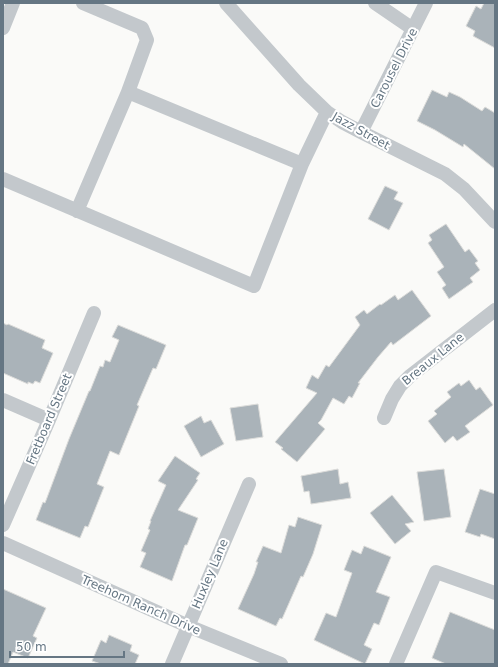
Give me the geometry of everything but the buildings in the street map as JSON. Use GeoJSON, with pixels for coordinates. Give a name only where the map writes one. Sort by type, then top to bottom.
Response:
{"type":"FeatureCollection","features":[{"type":"Feature","properties":{"kind":"street"},"geometry":{"type":"LineString","coordinates":[[3,28],[13,3]]}},
{"type":"Feature","properties":{"kind":"street"},"geometry":{"type":"LineString","coordinates":[[77,211],[128,92],[147,40],[142,28],[83,3]]}},
{"type":"Feature","properties":{"kind":"street","name":"Jazz Street"},"geometry":{"type":"LineString","coordinates":[[226,3],[299,85],[327,112],[361,132],[445,174],[464,189],[495,222]]}},
{"type":"Feature","properties":{"kind":"street"},"geometry":{"type":"LineString","coordinates":[[375,3],[413,29]]}},
{"type":"Feature","properties":{"kind":"street","name":"Carousel Drive"},"geometry":{"type":"LineString","coordinates":[[361,132],[426,3]]}},
{"type":"Feature","properties":{"kind":"street"},"geometry":{"type":"LineString","coordinates":[[128,92],[302,164]]}},
{"type":"Feature","properties":{"kind":"street"},"geometry":{"type":"LineString","coordinates":[[3,179],[254,286],[302,164],[327,112]]}},
{"type":"Feature","properties":{"kind":"street","name":"Breaux Lane"},"geometry":{"type":"LineString","coordinates":[[384,418],[400,386],[410,376],[495,310]]}},
{"type":"Feature","properties":{"kind":"street","name":"Fretboard Street"},"geometry":{"type":"LineString","coordinates":[[3,525],[94,313]]}},
{"type":"Feature","properties":{"kind":"street"},"geometry":{"type":"LineString","coordinates":[[3,400],[49,420]]}},
{"type":"Feature","properties":{"kind":"street","name":"Huxley Lane"},"geometry":{"type":"LineString","coordinates":[[172,664],[249,484]]}},
{"type":"Feature","properties":{"kind":"street","name":"Treehorn Ranch Drive"},"geometry":{"type":"LineString","coordinates":[[3,543],[188,626],[281,664]]}},
{"type":"Feature","properties":{"kind":"street"},"geometry":{"type":"LineString","coordinates":[[396,664],[436,572],[495,593]]}}]}
